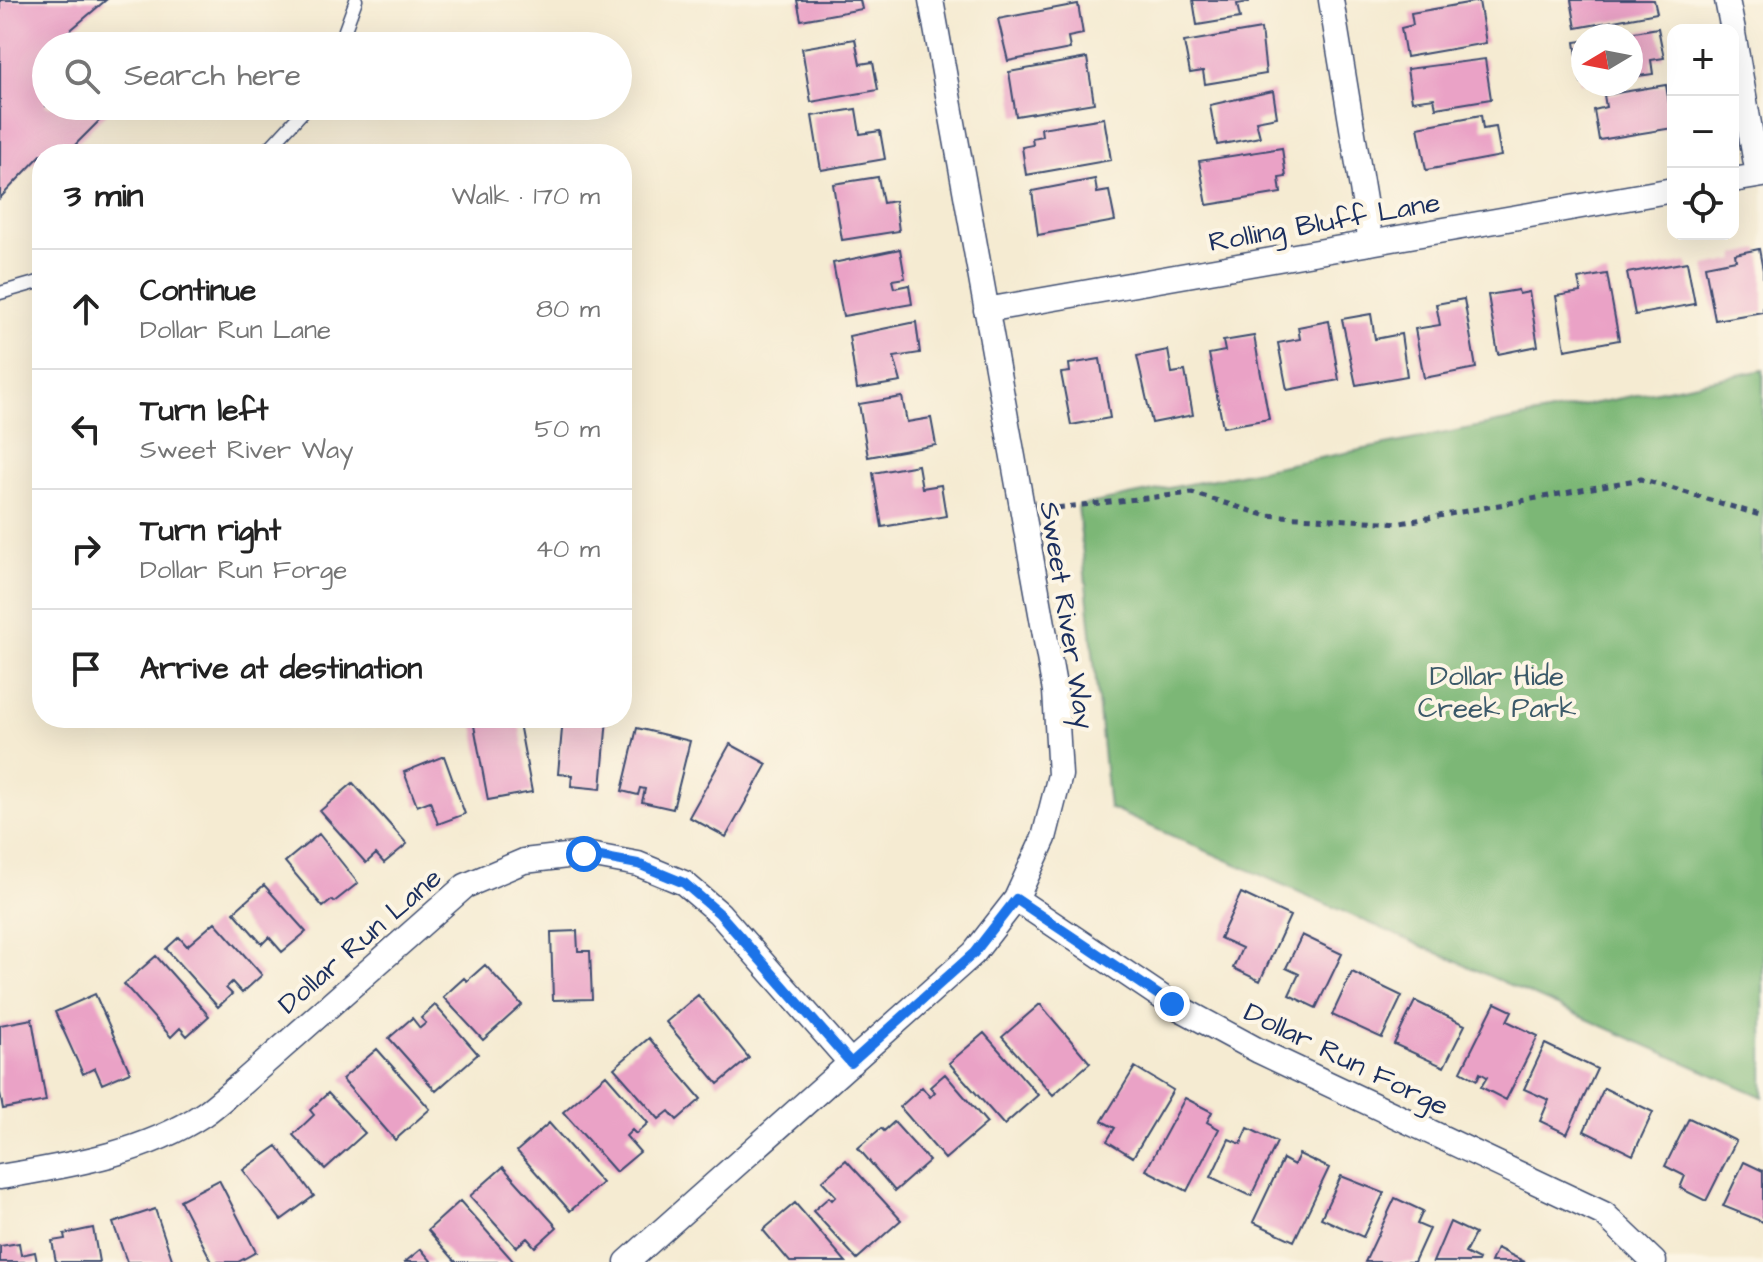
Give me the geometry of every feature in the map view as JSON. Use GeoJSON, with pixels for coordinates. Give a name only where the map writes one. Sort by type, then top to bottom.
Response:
{"type":"FeatureCollection","features":[{"type":"Feature","properties":{"kind":"street","name":"Sweet River Way"},"geometry":{"type":"LineString","coordinates":[[627,1262],[974,953],[1016,899],[1044,838],[1060,775],[1055,691],[931,0]]}},
{"type":"Feature","properties":{"kind":"street"},"geometry":{"type":"LineString","coordinates":[[1331,0],[1371,243]]}},
{"type":"Feature","properties":{"kind":"street"},"geometry":{"type":"LineString","coordinates":[[1727,0],[1732,24]]}},
{"type":"Feature","properties":{"kind":"street"},"geometry":{"type":"LineString","coordinates":[[1739,62],[1761,175],[1739,179]]}},
{"type":"Feature","properties":{"kind":"street","name":"Rolling Bluff Lane"},"geometry":{"type":"LineString","coordinates":[[986,310],[1667,191]]}},
{"type":"Feature","properties":{"kind":"street","name":"Dollar Run Lane"},"geometry":{"type":"LineString","coordinates":[[0,1177],[78,1164],[154,1141],[204,1114],[465,886],[524,861],[584,854],[638,864],[684,883],[719,913],[851,1063]]}},
{"type":"Feature","properties":{"kind":"street","name":"Dollar Run Forge"},"geometry":{"type":"LineString","coordinates":[[1016,899],[1172,1004],[1259,1051],[1604,1214],[1654,1262]]}},
{"type":"Feature","properties":{"kind":"lane"},"geometry":{"type":"LineString","coordinates":[[344,32],[356,0]]}},
{"type":"Feature","properties":{"kind":"lane"},"geometry":{"type":"LineString","coordinates":[[273,144],[295,120]]}},
{"type":"Feature","properties":{"kind":"lane"},"geometry":{"type":"LineString","coordinates":[[0,293],[32,284]]}},
{"type":"Feature","properties":{"kind":"path"},"geometry":{"type":"LineString","coordinates":[[1021,511],[1192,493],[1264,515],[1401,523],[1641,479],[1760,515],[1763,513]]}},
{"type":"Feature","properties":{"kind":"green space","name":"Dollar Hide Creek Park"},"geometry":{"type":"Polygon","coordinates":[[[1763,370],[1763,1097],[1109,808],[1078,506],[1763,370]]]}},
{"type":"Feature","properties":{"kind":"building"},"geometry":{"type":"Polygon","coordinates":[[[0,0],[106,0],[68,32],[32,32],[32,120],[100,120],[76,144],[32,144],[32,164],[0,198],[0,0]]]}},
{"type":"Feature","properties":{"kind":"building"},"geometry":{"type":"Polygon","coordinates":[[[797,0],[860,0],[862,9],[801,20],[797,0]]]}},
{"type":"Feature","properties":{"kind":"building"},"geometry":{"type":"Polygon","coordinates":[[[1193,0],[1249,2],[1237,4],[1240,18],[1197,25],[1193,0]]]}},
{"type":"Feature","properties":{"kind":"building"},"geometry":{"type":"Polygon","coordinates":[[[1571,0],[1654,0],[1657,13],[1598,24],[1575,24],[1571,0]]]}},
{"type":"Feature","properties":{"kind":"building"},"geometry":{"type":"Polygon","coordinates":[[[1479,1],[1486,43],[1406,57],[1401,28],[1413,25],[1411,13],[1479,1]]]}},
{"type":"Feature","properties":{"kind":"building"},"geometry":{"type":"Polygon","coordinates":[[[1078,4],[1083,34],[1068,37],[1070,49],[1008,61],[998,19],[1078,4]]]}},
{"type":"Feature","properties":{"kind":"building"},"geometry":{"type":"Polygon","coordinates":[[[1658,28],[1664,58],[1651,60],[1653,74],[1643,75],[1643,31],[1658,28]]]}},
{"type":"Feature","properties":{"kind":"building"},"geometry":{"type":"Polygon","coordinates":[[[1261,29],[1266,74],[1205,84],[1203,71],[1190,73],[1184,42],[1261,29]]]}},
{"type":"Feature","properties":{"kind":"building"},"geometry":{"type":"Polygon","coordinates":[[[855,39],[860,64],[873,62],[878,90],[811,102],[802,48],[855,39]]]}},
{"type":"Feature","properties":{"kind":"building"},"geometry":{"type":"Polygon","coordinates":[[[1087,58],[1094,103],[1016,116],[1009,72],[1087,58]]]}},
{"type":"Feature","properties":{"kind":"building"},"geometry":{"type":"Polygon","coordinates":[[[1485,59],[1491,99],[1436,108],[1434,98],[1412,101],[1407,69],[1485,59]]]}},
{"type":"Feature","properties":{"kind":"building"},"geometry":{"type":"Polygon","coordinates":[[[1666,85],[1667,129],[1599,140],[1594,110],[1606,107],[1604,96],[1643,96],[1643,89],[1666,85]]]}},
{"type":"Feature","properties":{"kind":"building"},"geometry":{"type":"Polygon","coordinates":[[[1273,91],[1277,117],[1256,121],[1260,137],[1217,145],[1210,105],[1273,91]]]}},
{"type":"Feature","properties":{"kind":"building"},"geometry":{"type":"Polygon","coordinates":[[[856,109],[860,134],[880,131],[885,159],[821,170],[812,116],[856,109]]]}},
{"type":"Feature","properties":{"kind":"building"},"geometry":{"type":"Polygon","coordinates":[[[1481,115],[1483,129],[1496,127],[1501,156],[1426,170],[1418,127],[1481,115]]]}},
{"type":"Feature","properties":{"kind":"building"},"geometry":{"type":"Polygon","coordinates":[[[1104,118],[1111,160],[1026,175],[1022,147],[1033,145],[1032,138],[1042,136],[1041,128],[1104,118]]]}},
{"type":"Feature","properties":{"kind":"building"},"geometry":{"type":"Polygon","coordinates":[[[1282,148],[1286,177],[1279,178],[1281,193],[1207,205],[1199,161],[1282,148]]]}},
{"type":"Feature","properties":{"kind":"building"},"geometry":{"type":"Polygon","coordinates":[[[878,177],[883,203],[895,201],[899,231],[842,240],[833,184],[878,177]]]}},
{"type":"Feature","properties":{"kind":"building"},"geometry":{"type":"Polygon","coordinates":[[[1095,179],[1097,193],[1109,191],[1115,221],[1038,235],[1032,191],[1095,179]]]}},
{"type":"Feature","properties":{"kind":"building"},"geometry":{"type":"Polygon","coordinates":[[[900,249],[905,278],[892,280],[894,288],[909,285],[912,304],[843,316],[833,263],[900,249]]]}},
{"type":"Feature","properties":{"kind":"building"},"geometry":{"type":"Polygon","coordinates":[[[1759,249],[1763,270],[1763,312],[1715,320],[1705,266],[1736,260],[1735,254],[1759,249]]]}},
{"type":"Feature","properties":{"kind":"building"},"geometry":{"type":"Polygon","coordinates":[[[1687,262],[1695,304],[1635,315],[1627,273],[1687,262]]]}},
{"type":"Feature","properties":{"kind":"building"},"geometry":{"type":"Polygon","coordinates":[[[1607,274],[1619,340],[1565,350],[1556,296],[1581,292],[1578,279],[1607,274]]]}},
{"type":"Feature","properties":{"kind":"building"},"geometry":{"type":"Polygon","coordinates":[[[1518,290],[1519,294],[1529,292],[1538,346],[1498,354],[1488,295],[1518,290]]]}},
{"type":"Feature","properties":{"kind":"building"},"geometry":{"type":"Polygon","coordinates":[[[1464,299],[1476,368],[1424,378],[1415,329],[1440,325],[1436,304],[1464,299]]]}},
{"type":"Feature","properties":{"kind":"building"},"geometry":{"type":"Polygon","coordinates":[[[1371,314],[1375,339],[1401,334],[1407,376],[1356,385],[1342,319],[1371,314]]]}},
{"type":"Feature","properties":{"kind":"building"},"geometry":{"type":"Polygon","coordinates":[[[1329,321],[1339,380],[1287,390],[1278,343],[1300,339],[1298,327],[1329,321]]]}},
{"type":"Feature","properties":{"kind":"building"},"geometry":{"type":"Polygon","coordinates":[[[916,322],[920,353],[894,357],[901,382],[857,389],[849,336],[916,322]]]}},
{"type":"Feature","properties":{"kind":"building"},"geometry":{"type":"Polygon","coordinates":[[[1254,336],[1269,419],[1223,427],[1209,354],[1225,351],[1223,341],[1254,336]]]}},
{"type":"Feature","properties":{"kind":"building"},"geometry":{"type":"Polygon","coordinates":[[[1168,350],[1172,373],[1185,371],[1193,415],[1152,423],[1137,356],[1168,350]]]}},
{"type":"Feature","properties":{"kind":"building"},"geometry":{"type":"Polygon","coordinates":[[[1100,359],[1110,418],[1071,425],[1061,373],[1070,372],[1069,364],[1100,359]]]}},
{"type":"Feature","properties":{"kind":"building"},"geometry":{"type":"Polygon","coordinates":[[[902,397],[907,422],[931,418],[936,445],[868,457],[859,404],[902,397]]]}},
{"type":"Feature","properties":{"kind":"building"},"geometry":{"type":"Polygon","coordinates":[[[918,465],[922,488],[941,485],[946,516],[882,527],[873,473],[918,465]]]}},
{"type":"Feature","properties":{"kind":"building"},"geometry":{"type":"Polygon","coordinates":[[[474,728],[520,728],[532,792],[488,800],[474,728]]]}},
{"type":"Feature","properties":{"kind":"building"},"geometry":{"type":"Polygon","coordinates":[[[562,728],[606,728],[601,789],[571,786],[572,775],[558,774],[562,728]]]}},
{"type":"Feature","properties":{"kind":"building"},"geometry":{"type":"Polygon","coordinates":[[[637,728],[690,741],[673,809],[642,802],[645,789],[640,788],[638,795],[622,791],[637,728]]]}},
{"type":"Feature","properties":{"kind":"building"},"geometry":{"type":"Polygon","coordinates":[[[730,744],[767,764],[726,837],[689,817],[730,744]]]}},
{"type":"Feature","properties":{"kind":"building"},"geometry":{"type":"Polygon","coordinates":[[[444,756],[465,814],[438,824],[430,801],[417,806],[404,772],[444,756]]]}},
{"type":"Feature","properties":{"kind":"building"},"geometry":{"type":"Polygon","coordinates":[[[353,783],[407,844],[384,863],[376,854],[366,863],[320,811],[353,783]]]}},
{"type":"Feature","properties":{"kind":"building"},"geometry":{"type":"Polygon","coordinates":[[[319,834],[358,883],[323,907],[285,862],[319,834]]]}},
{"type":"Feature","properties":{"kind":"building"},"geometry":{"type":"Polygon","coordinates":[[[264,885],[306,932],[282,952],[269,937],[262,944],[234,912],[264,885]]]}},
{"type":"Feature","properties":{"kind":"building"},"geometry":{"type":"Polygon","coordinates":[[[1241,893],[1290,916],[1260,981],[1233,968],[1242,948],[1220,938],[1241,893]]]}},
{"type":"Feature","properties":{"kind":"building"},"geometry":{"type":"Polygon","coordinates":[[[215,922],[262,975],[242,993],[232,982],[226,988],[232,994],[218,1007],[166,949],[179,937],[187,946],[215,922]]]}},
{"type":"Feature","properties":{"kind":"building"},"geometry":{"type":"Polygon","coordinates":[[[577,931],[578,951],[590,951],[592,999],[553,1000],[551,932],[577,931]]]}},
{"type":"Feature","properties":{"kind":"building"},"geometry":{"type":"Polygon","coordinates":[[[1302,935],[1342,954],[1316,1008],[1289,995],[1299,974],[1286,968],[1302,935]]]}},
{"type":"Feature","properties":{"kind":"building"},"geometry":{"type":"Polygon","coordinates":[[[156,956],[209,1016],[187,1036],[180,1028],[171,1037],[124,984],[156,956]]]}},
{"type":"Feature","properties":{"kind":"building"},"geometry":{"type":"Polygon","coordinates":[[[485,965],[522,1005],[483,1040],[443,997],[485,965]]]}},
{"type":"Feature","properties":{"kind":"building"},"geometry":{"type":"Polygon","coordinates":[[[1352,972],[1402,996],[1382,1038],[1332,1015],[1352,972]]]}},
{"type":"Feature","properties":{"kind":"building"},"geometry":{"type":"Polygon","coordinates":[[[95,994],[130,1072],[102,1084],[95,1068],[83,1074],[55,1012],[95,994]]]}},
{"type":"Feature","properties":{"kind":"building"},"geometry":{"type":"Polygon","coordinates":[[[698,995],[749,1058],[718,1084],[666,1022],[698,995]]]}},
{"type":"Feature","properties":{"kind":"building"},"geometry":{"type":"Polygon","coordinates":[[[1415,1001],[1465,1025],[1444,1067],[1394,1044],[1415,1001]]]}},
{"type":"Feature","properties":{"kind":"building"},"geometry":{"type":"Polygon","coordinates":[[[1495,1003],[1512,1011],[1507,1021],[1538,1036],[1506,1100],[1481,1087],[1487,1077],[1480,1073],[1477,1080],[1461,1071],[1495,1003]]]}},
{"type":"Feature","properties":{"kind":"building"},"geometry":{"type":"Polygon","coordinates":[[[1040,1004],[1090,1063],[1053,1095],[1002,1037],[1040,1004]]]}},
{"type":"Feature","properties":{"kind":"building"},"geometry":{"type":"Polygon","coordinates":[[[435,1005],[478,1054],[436,1091],[389,1038],[412,1018],[420,1028],[426,1023],[421,1018],[435,1005]]]}},
{"type":"Feature","properties":{"kind":"building"},"geometry":{"type":"Polygon","coordinates":[[[32,1019],[46,1101],[3,1109],[0,1093],[0,1025],[32,1019]]]}},
{"type":"Feature","properties":{"kind":"building"},"geometry":{"type":"Polygon","coordinates":[[[984,1033],[1038,1095],[1004,1125],[949,1063],[984,1033]]]}},
{"type":"Feature","properties":{"kind":"building"},"geometry":{"type":"Polygon","coordinates":[[[649,1038],[701,1099],[677,1120],[669,1111],[659,1119],[614,1068],[649,1038]]]}},
{"type":"Feature","properties":{"kind":"building"},"geometry":{"type":"Polygon","coordinates":[[[1545,1044],[1597,1069],[1567,1134],[1540,1121],[1549,1100],[1524,1089],[1545,1044]]]}},
{"type":"Feature","properties":{"kind":"building"},"geometry":{"type":"Polygon","coordinates":[[[377,1049],[430,1109],[395,1140],[342,1079],[377,1049]]]}},
{"type":"Feature","properties":{"kind":"building"},"geometry":{"type":"Polygon","coordinates":[[[1135,1067],[1173,1090],[1133,1157],[1107,1141],[1115,1128],[1102,1121],[1135,1067]]]}},
{"type":"Feature","properties":{"kind":"building"},"geometry":{"type":"Polygon","coordinates":[[[945,1074],[987,1123],[945,1159],[900,1107],[922,1087],[930,1097],[935,1092],[930,1087],[945,1074]]]}},
{"type":"Feature","properties":{"kind":"building"},"geometry":{"type":"Polygon","coordinates":[[[606,1075],[648,1123],[636,1134],[632,1130],[626,1136],[640,1152],[616,1172],[563,1112],[606,1075]]]}},
{"type":"Feature","properties":{"kind":"building"},"geometry":{"type":"Polygon","coordinates":[[[1604,1088],[1653,1112],[1633,1155],[1584,1131],[1604,1088]]]}},
{"type":"Feature","properties":{"kind":"building"},"geometry":{"type":"Polygon","coordinates":[[[328,1093],[365,1133],[325,1169],[293,1135],[314,1115],[310,1110],[328,1093]]]}},
{"type":"Feature","properties":{"kind":"building"},"geometry":{"type":"Polygon","coordinates":[[[1185,1098],[1212,1112],[1207,1122],[1219,1129],[1187,1191],[1146,1170],[1185,1098]]]}},
{"type":"Feature","properties":{"kind":"building"},"geometry":{"type":"Polygon","coordinates":[[[1689,1118],[1736,1141],[1706,1201],[1680,1188],[1685,1176],[1665,1166],[1689,1118]]]}},
{"type":"Feature","properties":{"kind":"building"},"geometry":{"type":"Polygon","coordinates":[[[894,1122],[929,1161],[895,1191],[858,1148],[881,1128],[884,1131],[894,1122]]]}},
{"type":"Feature","properties":{"kind":"building"},"geometry":{"type":"Polygon","coordinates":[[[549,1123],[602,1183],[570,1211],[517,1151],[549,1123]]]}},
{"type":"Feature","properties":{"kind":"building"},"geometry":{"type":"Polygon","coordinates":[[[1248,1128],[1277,1142],[1251,1196],[1211,1177],[1229,1139],[1241,1144],[1248,1128]]]}},
{"type":"Feature","properties":{"kind":"building"},"geometry":{"type":"Polygon","coordinates":[[[277,1146],[314,1196],[281,1220],[243,1170],[277,1146]]]}},
{"type":"Feature","properties":{"kind":"building"},"geometry":{"type":"Polygon","coordinates":[[[1299,1154],[1329,1168],[1294,1241],[1253,1222],[1283,1159],[1294,1165],[1299,1154]]]}},
{"type":"Feature","properties":{"kind":"building"},"geometry":{"type":"Polygon","coordinates":[[[846,1160],[901,1220],[857,1259],[813,1211],[829,1197],[832,1200],[836,1196],[822,1181],[846,1160]]]}},
{"type":"Feature","properties":{"kind":"building"},"geometry":{"type":"Polygon","coordinates":[[[1744,1162],[1763,1171],[1763,1222],[1723,1206],[1744,1162]]]}},
{"type":"Feature","properties":{"kind":"building"},"geometry":{"type":"Polygon","coordinates":[[[503,1167],[557,1227],[535,1247],[527,1238],[516,1247],[470,1196],[503,1167]]]}},
{"type":"Feature","properties":{"kind":"building"},"geometry":{"type":"Polygon","coordinates":[[[1341,1176],[1384,1193],[1363,1237],[1321,1218],[1341,1176]]]}},
{"type":"Feature","properties":{"kind":"building"},"geometry":{"type":"Polygon","coordinates":[[[219,1180],[256,1252],[238,1262],[212,1262],[180,1200],[219,1180]]]}},
{"type":"Feature","properties":{"kind":"building"},"geometry":{"type":"Polygon","coordinates":[[[1395,1198],[1423,1211],[1417,1224],[1429,1229],[1414,1262],[1365,1262],[1395,1198]]]}},
{"type":"Feature","properties":{"kind":"building"},"geometry":{"type":"Polygon","coordinates":[[[460,1201],[514,1262],[456,1262],[428,1230],[460,1201]]]}},
{"type":"Feature","properties":{"kind":"building"},"geometry":{"type":"Polygon","coordinates":[[[795,1203],[846,1262],[790,1262],[763,1230],[795,1203]]]}},
{"type":"Feature","properties":{"kind":"building"},"geometry":{"type":"Polygon","coordinates":[[[155,1209],[173,1262],[127,1262],[113,1223],[155,1209]]]}},
{"type":"Feature","properties":{"kind":"building"},"geometry":{"type":"Polygon","coordinates":[[[1450,1222],[1475,1234],[1465,1253],[1478,1262],[1433,1262],[1450,1222]]]}},
{"type":"Feature","properties":{"kind":"building"},"geometry":{"type":"Polygon","coordinates":[[[93,1228],[99,1262],[56,1262],[52,1241],[65,1239],[64,1234],[93,1228]]]}},
{"type":"Feature","properties":{"kind":"building"},"geometry":{"type":"Polygon","coordinates":[[[19,1243],[21,1255],[35,1252],[37,1262],[0,1262],[0,1246],[19,1243]]]}},
{"type":"Feature","properties":{"kind":"building"},"geometry":{"type":"Polygon","coordinates":[[[1497,1248],[1525,1262],[1491,1262],[1497,1248]]]}},
{"type":"Feature","properties":{"kind":"building"},"geometry":{"type":"Polygon","coordinates":[[[421,1249],[432,1262],[405,1262],[421,1249]]]}},
{"type":"Feature","properties":{"kind":"route"},"geometry":{"type":"LineString","coordinates":[[584,854],[638,864],[684,883],[719,913],[851,1063],[974,953],[1016,899],[1172,1004]]}}]}
